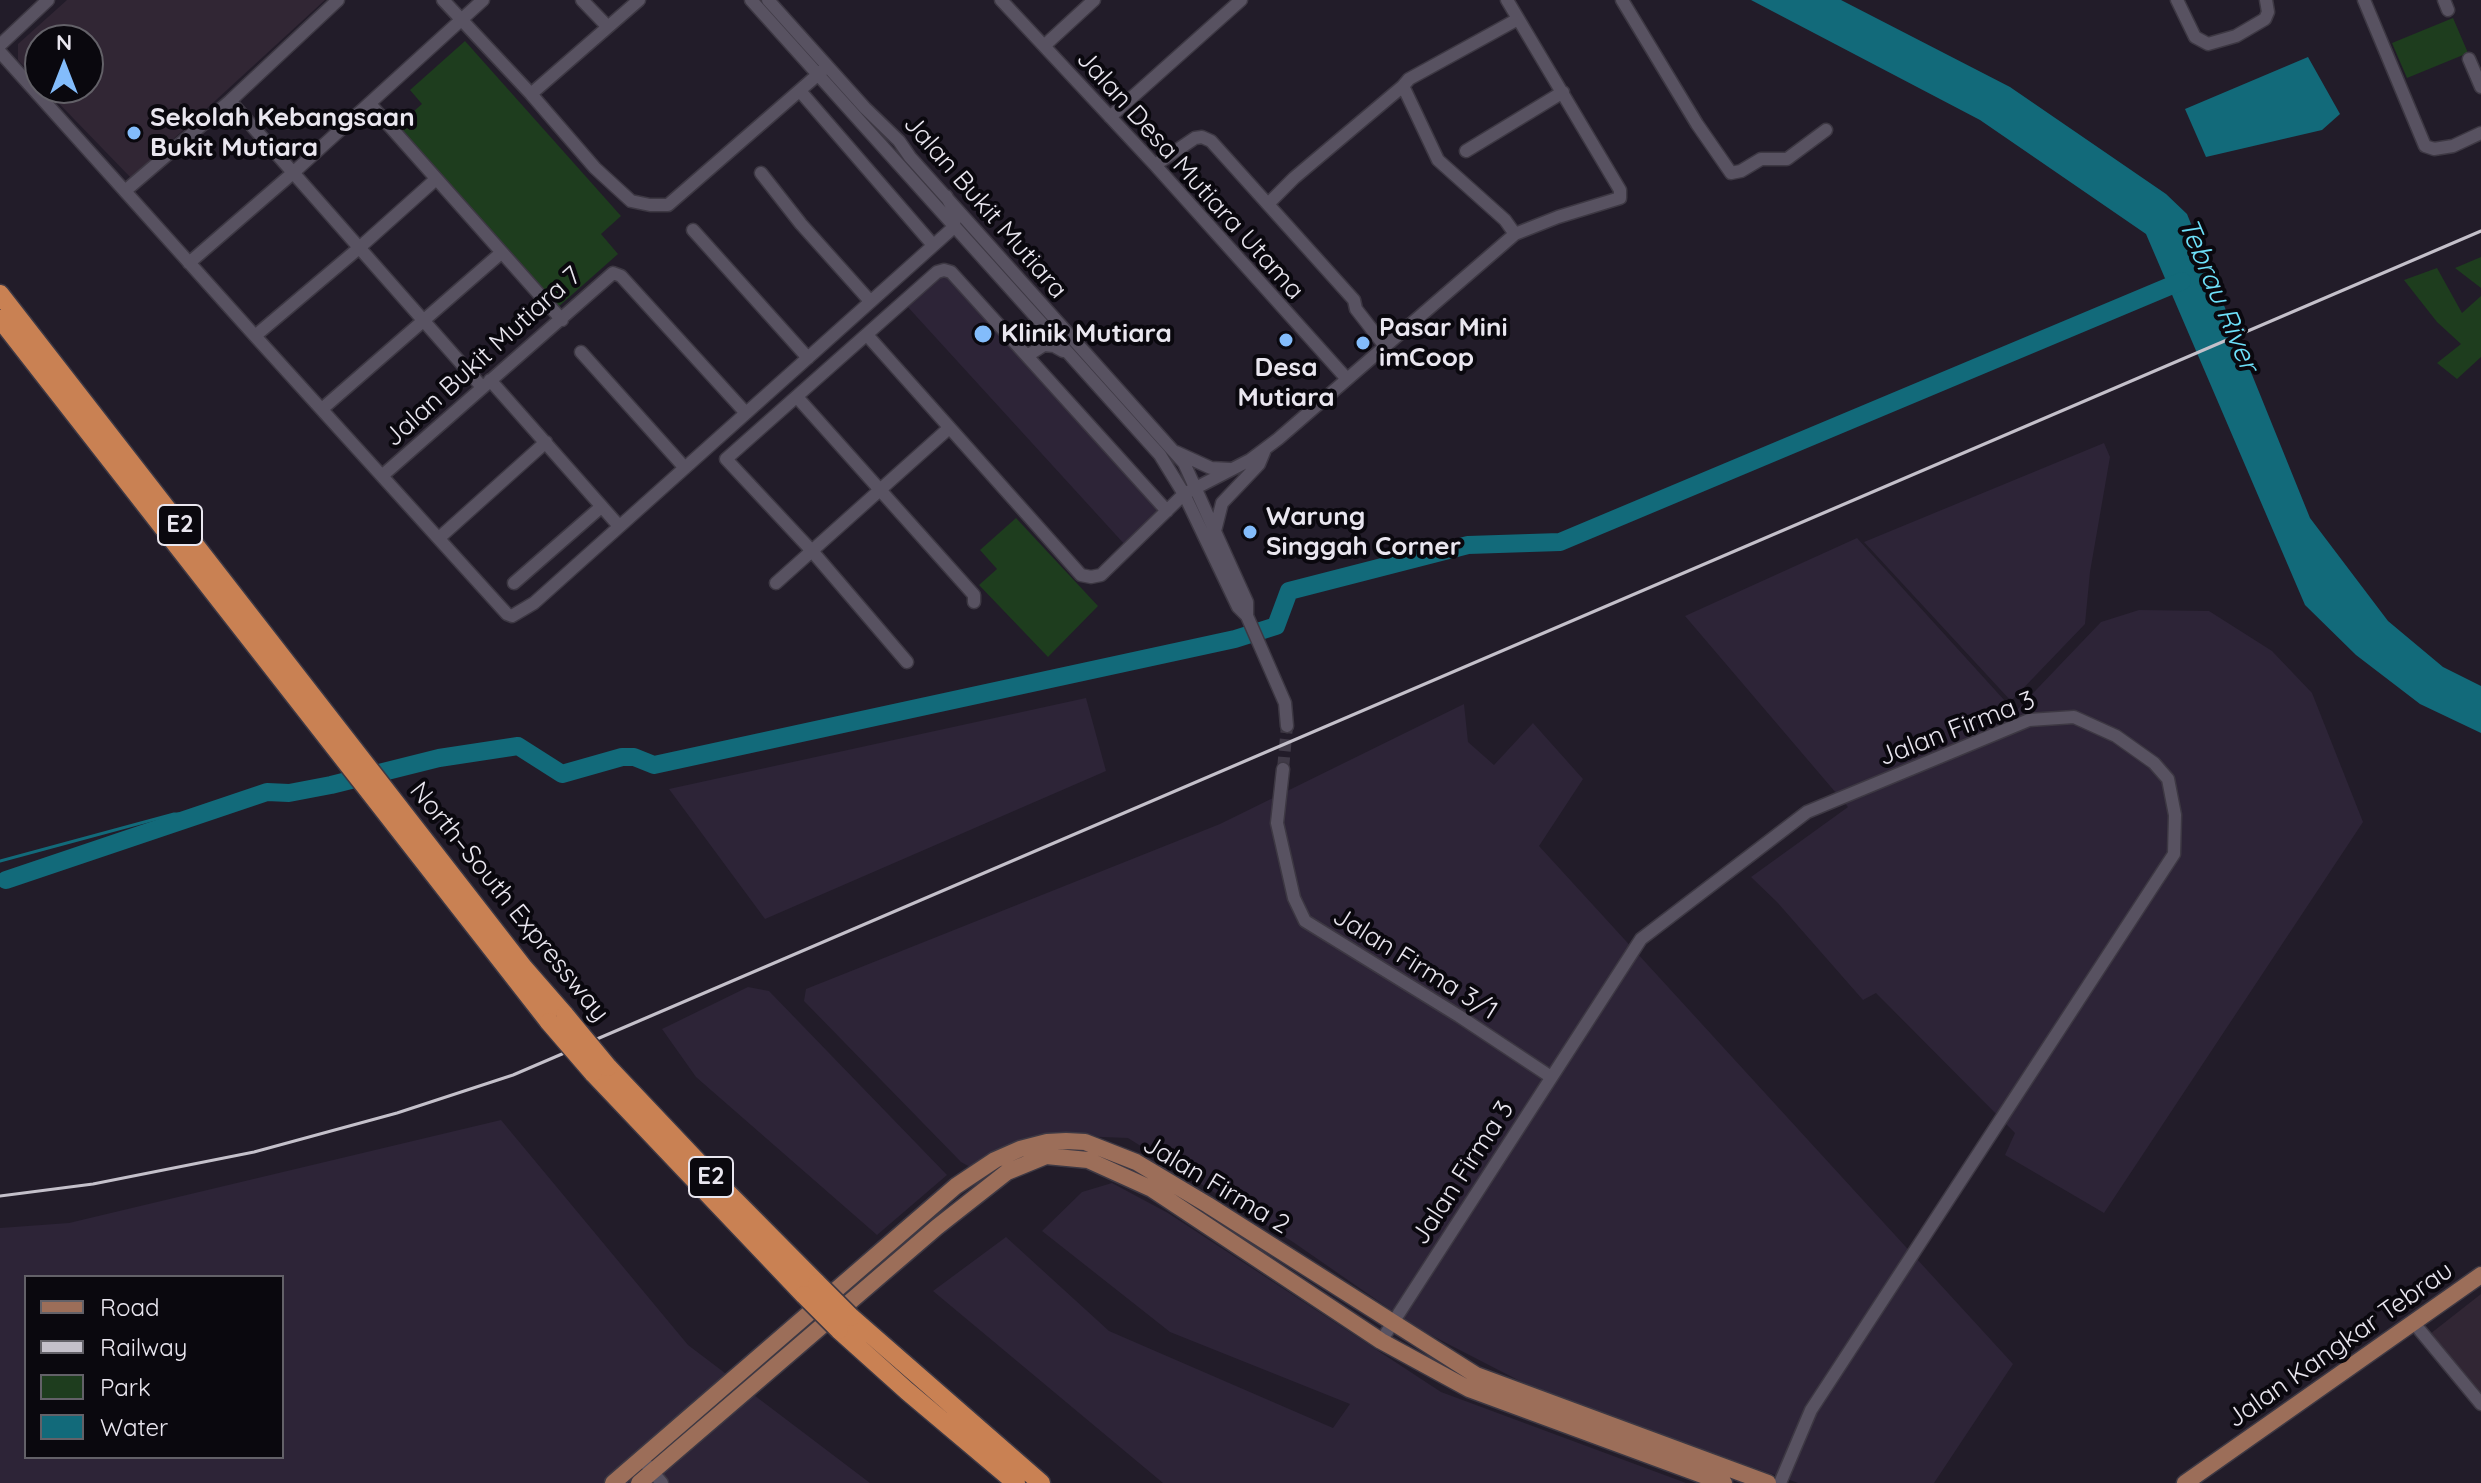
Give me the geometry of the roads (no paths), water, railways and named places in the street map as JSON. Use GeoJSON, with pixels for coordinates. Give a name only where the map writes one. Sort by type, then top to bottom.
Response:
{"type":"FeatureCollection","features":[{"type":"Feature","properties":{"kind":"highway","name":"North–South Expressway"},"geometry":{"type":"LineString","coordinates":[[0,294],[354,762]]}},
{"type":"Feature","properties":{"kind":"highway","name":"North–South Expressway"},"geometry":{"type":"LineString","coordinates":[[0,319],[601,1070],[715,1180],[810,1289],[977,1450],[1016,1483]]}},
{"type":"Feature","properties":{"kind":"highway","name":"North–South Expressway"},"geometry":{"type":"LineString","coordinates":[[845,1323],[900,1362],[1041,1483]]}},
{"type":"Feature","properties":{"kind":"highway"},"geometry":{"type":"LineString","coordinates":[[977,1450],[988,1473],[1000,1483]]}},
{"type":"Feature","properties":{"kind":"main road","name":"Jalan Firma 2"},"geometry":{"type":"LineString","coordinates":[[649,1475],[956,1186],[995,1160],[1020,1149],[1047,1142],[1085,1142],[1136,1162],[1476,1375],[1768,1483]]}},
{"type":"Feature","properties":{"kind":"main road","name":"Jalan Firma 2"},"geometry":{"type":"LineString","coordinates":[[613,1483],[649,1475],[937,1227],[1007,1172],[1046,1156],[1088,1160],[1152,1189],[1381,1341],[1469,1389],[1724,1483]]}},
{"type":"Feature","properties":{"kind":"main road","name":"Jalan Kangkar Tebrau"},"geometry":{"type":"LineString","coordinates":[[2226,1454],[2481,1275]]}},
{"type":"Feature","properties":{"kind":"main road"},"geometry":{"type":"LineString","coordinates":[[2173,1483],[2226,1454]]}},
{"type":"Feature","properties":{"kind":"main road"},"geometry":{"type":"LineString","coordinates":[[2185,1483],[2226,1454]]}},
{"type":"Feature","properties":{"kind":"street"},"geometry":{"type":"LineString","coordinates":[[0,45],[48,0]]}},
{"type":"Feature","properties":{"kind":"street"},"geometry":{"type":"LineString","coordinates":[[125,191],[230,101],[338,0]]}},
{"type":"Feature","properties":{"kind":"street"},"geometry":{"type":"LineString","coordinates":[[443,0],[595,168],[631,201],[650,205],[668,205],[822,70]]}},
{"type":"Feature","properties":{"kind":"street"},"geometry":{"type":"LineString","coordinates":[[189,263],[483,0]]}},
{"type":"Feature","properties":{"kind":"street"},"geometry":{"type":"LineString","coordinates":[[582,0],[607,26]]}},
{"type":"Feature","properties":{"kind":"street"},"geometry":{"type":"LineString","coordinates":[[531,94],[639,0]]}},
{"type":"Feature","properties":{"kind":"street","name":"Jalan Bukit Mutiara"},"geometry":{"type":"LineString","coordinates":[[751,0],[899,141],[1184,463],[1190,491]]}},
{"type":"Feature","properties":{"kind":"street","name":"Jalan Bukit Mutiara"},"geometry":{"type":"LineString","coordinates":[[768,0],[822,70],[954,227],[1190,491],[1215,531],[1247,602],[1247,616]]}},
{"type":"Feature","properties":{"kind":"street","name":"Jalan Desa Mutiara Utama"},"geometry":{"type":"LineString","coordinates":[[1001,0],[1155,165],[1347,379]]}},
{"type":"Feature","properties":{"kind":"street"},"geometry":{"type":"LineString","coordinates":[[1044,46],[1094,0]]}},
{"type":"Feature","properties":{"kind":"street"},"geometry":{"type":"LineString","coordinates":[[1110,117],[1241,0]]}},
{"type":"Feature","properties":{"kind":"street"},"geometry":{"type":"LineString","coordinates":[[867,335],[1081,575],[1101,575],[1190,491],[1265,449],[1515,234],[1620,198],[1620,190],[1507,0]]}},
{"type":"Feature","properties":{"kind":"street"},"geometry":{"type":"LineString","coordinates":[[1622,0],[1697,124],[1729,170],[1735,173],[1764,159],[1787,159],[1826,130]]}},
{"type":"Feature","properties":{"kind":"street"},"geometry":{"type":"LineString","coordinates":[[2177,0],[2195,37],[2208,44],[2255,26],[2265,19],[2267,6]]}},
{"type":"Feature","properties":{"kind":"street"},"geometry":{"type":"LineString","coordinates":[[2364,0],[2425,146],[2434,149],[2453,146],[2481,133]]}},
{"type":"Feature","properties":{"kind":"street"},"geometry":{"type":"LineString","coordinates":[[1268,204],[1409,79],[1518,19]]}},
{"type":"Feature","properties":{"kind":"street"},"geometry":{"type":"LineString","coordinates":[[0,52],[512,616],[534,603],[954,227],[955,212],[946,196]]}},
{"type":"Feature","properties":{"kind":"street"},"geometry":{"type":"LineString","coordinates":[[2469,59],[2481,87]]}},
{"type":"Feature","properties":{"kind":"street"},"geometry":{"type":"LineString","coordinates":[[1403,86],[1438,160],[1505,220],[1515,234]]}},
{"type":"Feature","properties":{"kind":"street"},"geometry":{"type":"LineString","coordinates":[[800,91],[933,245]]}},
{"type":"Feature","properties":{"kind":"street"},"geometry":{"type":"LineString","coordinates":[[1466,151],[1563,92]]}},
{"type":"Feature","properties":{"kind":"street"},"geometry":{"type":"LineString","coordinates":[[230,101],[424,322],[546,442],[619,526]]}},
{"type":"Feature","properties":{"kind":"street"},"geometry":{"type":"LineString","coordinates":[[370,104],[562,320]]}},
{"type":"Feature","properties":{"kind":"street"},"geometry":{"type":"LineString","coordinates":[[1155,165],[1195,138],[1211,141],[1354,300],[1356,309],[1384,345]]}},
{"type":"Feature","properties":{"kind":"street"},"geometry":{"type":"LineString","coordinates":[[761,173],[801,224],[870,301]]}},
{"type":"Feature","properties":{"kind":"street"},"geometry":{"type":"LineString","coordinates":[[255,336],[435,180]]}},
{"type":"Feature","properties":{"kind":"street"},"geometry":{"type":"LineString","coordinates":[[954,227],[972,230],[984,239]]}},
{"type":"Feature","properties":{"kind":"street"},"geometry":{"type":"LineString","coordinates":[[693,230],[808,358]]}},
{"type":"Feature","properties":{"kind":"street"},"geometry":{"type":"LineString","coordinates":[[322,409],[501,253]]}},
{"type":"Feature","properties":{"kind":"street"},"geometry":{"type":"LineString","coordinates":[[907,662],[812,551],[726,459],[937,272],[951,272],[1032,352],[1167,511]]}},
{"type":"Feature","properties":{"kind":"street","name":"Jalan Bukit Mutiara 7"},"geometry":{"type":"LineString","coordinates":[[383,475],[613,273],[621,276],[745,412]]}},
{"type":"Feature","properties":{"kind":"street"},"geometry":{"type":"LineString","coordinates":[[1032,352],[1039,330],[1034,313]]}},
{"type":"Feature","properties":{"kind":"street"},"geometry":{"type":"LineString","coordinates":[[1032,352],[1054,346],[1070,355]]}},
{"type":"Feature","properties":{"kind":"street"},"geometry":{"type":"LineString","coordinates":[[581,352],[685,468]]}},
{"type":"Feature","properties":{"kind":"street"},"geometry":{"type":"LineString","coordinates":[[797,397],[974,595],[974,602]]}},
{"type":"Feature","properties":{"kind":"street"},"geometry":{"type":"LineString","coordinates":[[776,583],[948,429]]}},
{"type":"Feature","properties":{"kind":"street"},"geometry":{"type":"LineString","coordinates":[[439,538],[546,442]]}},
{"type":"Feature","properties":{"kind":"street"},"geometry":{"type":"LineString","coordinates":[[1215,531],[1222,503],[1259,464],[1265,449]]}},
{"type":"Feature","properties":{"kind":"street"},"geometry":{"type":"LineString","coordinates":[[1173,451],[1211,468],[1234,469]]}},
{"type":"Feature","properties":{"kind":"street"},"geometry":{"type":"LineString","coordinates":[[1190,491],[1238,607],[1247,616],[1285,703],[1287,726]]}},
{"type":"Feature","properties":{"kind":"street"},"geometry":{"type":"LineString","coordinates":[[514,583],[601,507]]}},
{"type":"Feature","properties":{"kind":"street","name":"Jalan Firma 3"},"geometry":{"type":"LineString","coordinates":[[1381,1341],[1641,939],[1807,812],[2029,720],[2051,716],[2074,717],[2116,736],[2154,763],[2168,779],[2175,815],[2174,854],[1817,1401],[1780,1483]]}},
{"type":"Feature","properties":{"kind":"street","name":"Jalan Firma 3/1"},"geometry":{"type":"LineString","coordinates":[[1283,769],[1277,823],[1294,898],[1305,921],[1551,1077]]}},
{"type":"Feature","properties":{"kind":"street"},"geometry":{"type":"LineString","coordinates":[[2413,1322],[2481,1404]]}},
{"type":"Feature","properties":{"kind":"water","name":"Tebrau River"},"geometry":{"type":"Polygon","coordinates":[[[1751,0],[1841,0],[2010,87],[2166,194],[2187,214],[2310,518],[2388,621],[2443,667],[2481,686],[2481,733],[2420,704],[2356,655],[2305,605],[2146,234],[1980,120],[1751,0]]]}},
{"type":"Feature","properties":{"kind":"water"},"geometry":{"type":"Polygon","coordinates":[[[2308,57],[2340,114],[2322,130],[2206,157],[2185,109],[2308,57]]]}},
{"type":"Feature","properties":{"kind":"waterway","name":"Tebrau River"},"geometry":{"type":"LineString","coordinates":[[6,880],[267,792],[289,793],[331,785],[439,758],[518,746],[562,774],[622,757],[634,757],[654,765],[1235,639],[1276,626],[1289,591],[1468,545],[1560,542],[2182,281]]}},
{"type":"Feature","properties":{"kind":"waterway"},"geometry":{"type":"LineString","coordinates":[[0,861],[174,814],[202,814]]}},
{"type":"Feature","properties":{"kind":"waterway"},"geometry":{"type":"LineString","coordinates":[[0,881],[6,880]]}},
{"type":"Feature","properties":{"kind":"tunnel"},"geometry":{"type":"LineString","coordinates":[[1283,769],[1287,726]]}},
{"type":"Feature","properties":{"kind":"railway"},"geometry":{"type":"LineString","coordinates":[[0,1196],[93,1184],[254,1152],[397,1113],[513,1075],[2481,231]]}},
{"type":"Feature","properties":{"kind":"place","name":"Sekolah Kebangsaan Bukit Mutiara"},"geometry":{"type":"Point","coordinates":[134,133]}},
{"type":"Feature","properties":{"kind":"place","name":"Klinik Mutiara"},"geometry":{"type":"Point","coordinates":[983,334]}},
{"type":"Feature","properties":{"kind":"place","name":"Desa Mutiara"},"geometry":{"type":"Point","coordinates":[1286,340]}},
{"type":"Feature","properties":{"kind":"place","name":"Pasar Mini imCoop"},"geometry":{"type":"Point","coordinates":[1363,343]}},
{"type":"Feature","properties":{"kind":"place","name":"Warung Singgah Corner"},"geometry":{"type":"Point","coordinates":[1250,532]}}]}
